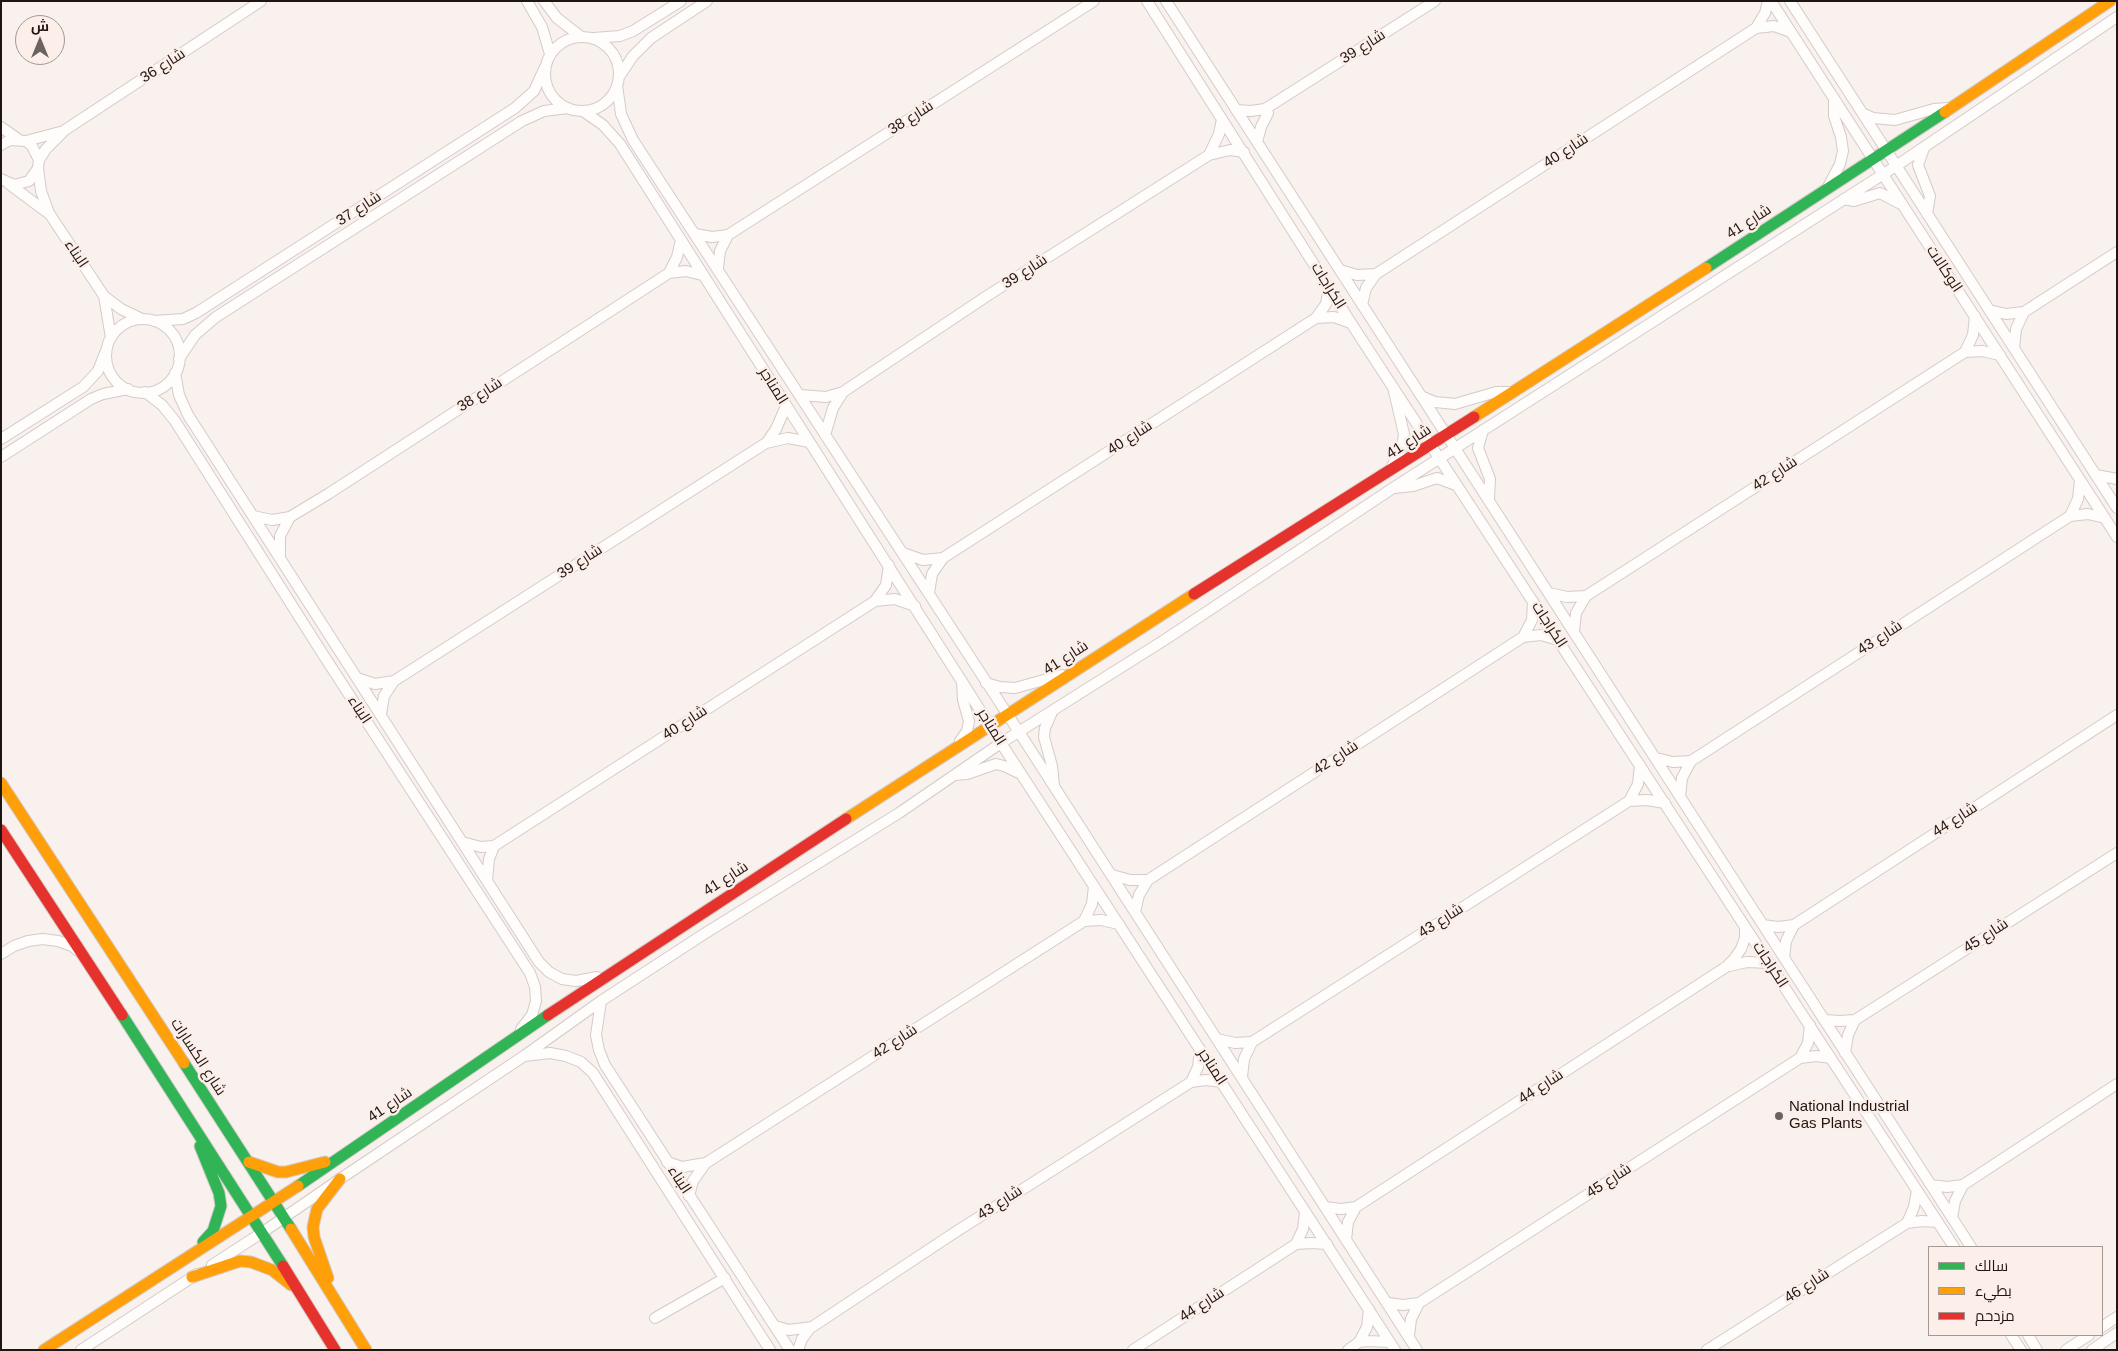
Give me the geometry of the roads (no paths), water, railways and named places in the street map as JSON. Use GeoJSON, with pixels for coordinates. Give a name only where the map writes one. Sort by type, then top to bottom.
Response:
{"type":"FeatureCollection","features":[{"type":"Feature","properties":{"kind":"street","name":"شارع 36"},"geometry":{"type":"LineString","coordinates":[[4,181],[14,185],[29,181],[55,138],[261,1]]}},
{"type":"Feature","properties":{"kind":"street"},"geometry":{"type":"LineString","coordinates":[[527,1],[542,27],[550,54]]}},
{"type":"Feature","properties":{"kind":"street"},"geometry":{"type":"LineString","coordinates":[[544,1],[557,18],[580,36]]}},
{"type":"Feature","properties":{"kind":"street"},"geometry":{"type":"LineString","coordinates":[[681,1],[633,32],[607,38],[580,36],[566,40],[550,54],[545,67],[545,82],[551,95],[568,108],[583,110],[598,107],[614,92],[632,56],[651,38],[707,1]]}},
{"type":"Feature","properties":{"kind":"street","name":"شارع 38"},"geometry":{"type":"LineString","coordinates":[[728,235],[1094,1]]}},
{"type":"Feature","properties":{"kind":"street","name":"الكراجات"},"geometry":{"type":"LineString","coordinates":[[1147,1],[1351,323],[1953,1246]]}},
{"type":"Feature","properties":{"kind":"street","name":"الكراجات"},"geometry":{"type":"LineString","coordinates":[[1166,1],[1970,1246]]}},
{"type":"Feature","properties":{"kind":"street","name":"شارع 39"},"geometry":{"type":"LineString","coordinates":[[1236,110],[1265,109],[1435,1]]}},
{"type":"Feature","properties":{"kind":"street"},"geometry":{"type":"LineString","coordinates":[[1756,28],[1765,13],[1769,1]]}},
{"type":"Feature","properties":{"kind":"street","name":"الوكالات"},"geometry":{"type":"LineString","coordinates":[[1769,1],[1874,159],[2117,537]]}},
{"type":"Feature","properties":{"kind":"street","name":"الوكالات"},"geometry":{"type":"LineString","coordinates":[[1790,1],[2117,508]]}},
{"type":"Feature","properties":{"kind":"street","name":"شارع 41"},"geometry":{"type":"LineString","coordinates":[[44,1350],[337,1160],[606,975],[1068,674],[1432,446],[1887,151],[2110,1]]}},
{"type":"Feature","properties":{"kind":"street","name":"شارع 41"},"geometry":{"type":"LineString","coordinates":[[81,1350],[284,1218],[340,1178],[524,1056],[601,1001],[704,934],[899,813],[1001,743],[1166,639],[1393,488],[1884,175],[2117,17]]}},
{"type":"Feature","properties":{"kind":"street"},"geometry":{"type":"LineString","coordinates":[[1756,28],[1774,26],[1791,32]]}},
{"type":"Feature","properties":{"kind":"street","name":"شارع 40"},"geometry":{"type":"LineString","coordinates":[[1362,305],[1366,288],[1376,274],[1756,28]]}},
{"type":"Feature","properties":{"kind":"street"},"geometry":{"type":"LineString","coordinates":[[594,38],[611,51],[618,64],[618,82]]}},
{"type":"Feature","properties":{"kind":"street","name":"شارع 37"},"geometry":{"type":"LineString","coordinates":[[154,321],[182,319],[196,313],[515,108],[534,91],[545,67]]}},
{"type":"Feature","properties":{"kind":"street","name":"المناجر"},"geometry":{"type":"LineString","coordinates":[[618,82],[619,107],[626,128],[986,683],[1020,732],[1418,1350]]}},
{"type":"Feature","properties":{"kind":"street"},"geometry":{"type":"LineString","coordinates":[[1826,190],[1840,164],[1843,151],[1841,137],[1834,116],[1834,98]]}},
{"type":"Feature","properties":{"kind":"street","name":"شارع 37"},"geometry":{"type":"LineString","coordinates":[[179,359],[194,335],[225,311],[522,121],[544,111],[568,108]]}},
{"type":"Feature","properties":{"kind":"street"},"geometry":{"type":"LineString","coordinates":[[1862,112],[1873,118],[1895,120],[1934,108],[1952,108]]}},
{"type":"Feature","properties":{"kind":"street"},"geometry":{"type":"LineString","coordinates":[[1257,142],[1261,127],[1268,113],[1265,109]]}},
{"type":"Feature","properties":{"kind":"street","name":"المناجر"},"geometry":{"type":"LineString","coordinates":[[583,110],[603,125],[620,144],[1001,743],[1393,1346]]}},
{"type":"Feature","properties":{"kind":"street"},"geometry":{"type":"LineString","coordinates":[[1208,155],[1217,141],[1222,118]]}},
{"type":"Feature","properties":{"kind":"street"},"geometry":{"type":"LineString","coordinates":[[1,127],[37,152],[39,164]]}},
{"type":"Feature","properties":{"kind":"street","name":"شارع 36"},"geometry":{"type":"LineString","coordinates":[[1,145],[10,140],[22,140],[66,130]]}},
{"type":"Feature","properties":{"kind":"street"},"geometry":{"type":"LineString","coordinates":[[1924,148],[1918,165],[1930,196],[1928,214]]}},
{"type":"Feature","properties":{"kind":"street","name":"شارع 39"},"geometry":{"type":"LineString","coordinates":[[800,395],[817,397],[843,392],[990,294],[1208,155],[1230,150],[1244,152]]}},
{"type":"Feature","properties":{"kind":"street","name":"البناء"},"geometry":{"type":"LineString","coordinates":[[39,164],[41,191],[49,213],[104,296],[121,309],[142,319]]}},
{"type":"Feature","properties":{"kind":"street","name":"البناء"},"geometry":{"type":"LineString","coordinates":[[4,181],[49,213]]}},
{"type":"Feature","properties":{"kind":"street"},"geometry":{"type":"LineString","coordinates":[[1844,200],[1854,202],[1880,194],[1903,205]]}},
{"type":"Feature","properties":{"kind":"street"},"geometry":{"type":"LineString","coordinates":[[695,234],[712,237],[728,235]]}},
{"type":"Feature","properties":{"kind":"street"},"geometry":{"type":"LineString","coordinates":[[718,268],[720,251],[728,235]]}},
{"type":"Feature","properties":{"kind":"street"},"geometry":{"type":"LineString","coordinates":[[669,273],[677,257],[681,240]]}},
{"type":"Feature","properties":{"kind":"street"},"geometry":{"type":"LineString","coordinates":[[1989,310],[2006,314],[2024,312],[2117,252]]}},
{"type":"Feature","properties":{"kind":"street"},"geometry":{"type":"LineString","coordinates":[[1340,270],[1357,275],[1376,274]]}},
{"type":"Feature","properties":{"kind":"street"},"geometry":{"type":"LineString","coordinates":[[669,273],[686,271],[702,275]]}},
{"type":"Feature","properties":{"kind":"street","name":"شارع 38"},"geometry":{"type":"LineString","coordinates":[[253,516],[272,520],[290,517],[669,273]]}},
{"type":"Feature","properties":{"kind":"street","name":"شارع 40"},"geometry":{"type":"LineString","coordinates":[[929,593],[932,574],[943,558],[1316,318],[1326,304],[1329,287]]}},
{"type":"Feature","properties":{"kind":"street","name":"البناء"},"geometry":{"type":"LineString","coordinates":[[104,296],[111,338]]}},
{"type":"Feature","properties":{"kind":"street"},"geometry":{"type":"LineString","coordinates":[[2014,348],[2016,329],[2024,312]]}},
{"type":"Feature","properties":{"kind":"street"},"geometry":{"type":"LineString","coordinates":[[1964,352],[1973,335],[1975,316]]}},
{"type":"Feature","properties":{"kind":"street"},"geometry":{"type":"LineString","coordinates":[[1316,318],[1334,317],[1351,323]]}},
{"type":"Feature","properties":{"kind":"street"},"geometry":{"type":"LineString","coordinates":[[1,439],[83,387],[98,371],[111,338],[124,325],[142,319],[154,321],[171,333],[178,345],[179,359],[175,373],[166,384],[153,391],[146,392],[128,389],[103,394],[91,399],[1,457]]}},
{"type":"Feature","properties":{"kind":"street"},"geometry":{"type":"LineString","coordinates":[[107,350],[109,370],[116,382],[128,389]]}},
{"type":"Feature","properties":{"kind":"street"},"geometry":{"type":"LineString","coordinates":[[1964,352],[1982,351],[2000,355]]}},
{"type":"Feature","properties":{"kind":"street","name":"شارع 42"},"geometry":{"type":"LineString","coordinates":[[1586,596],[1964,352]]}},
{"type":"Feature","properties":{"kind":"street","name":"البناء"},"geometry":{"type":"LineString","coordinates":[[175,373],[179,395],[188,415],[539,962],[549,972],[562,978],[576,981],[606,975]]}},
{"type":"Feature","properties":{"kind":"street"},"geometry":{"type":"LineString","coordinates":[[1388,473],[1402,448],[1404,434],[1402,420],[1394,399],[1392,384]]}},
{"type":"Feature","properties":{"kind":"street","name":"البناء"},"geometry":{"type":"LineString","coordinates":[[146,392],[162,405],[175,421],[324,656],[530,973],[536,994],[534,1008],[532,1015],[516,1037]]}},
{"type":"Feature","properties":{"kind":"street","name":"شارع 39"},"geometry":{"type":"LineString","coordinates":[[826,435],[833,408],[843,392]]}},
{"type":"Feature","properties":{"kind":"street"},"geometry":{"type":"LineString","coordinates":[[1422,396],[1435,402],[1454,404],[1496,392],[1515,392]]}},
{"type":"Feature","properties":{"kind":"street","name":"شارع 39"},"geometry":{"type":"LineString","coordinates":[[766,443],[776,429],[786,406]]}},
{"type":"Feature","properties":{"kind":"street"},"geometry":{"type":"LineString","coordinates":[[1483,430],[1478,448],[1490,479],[1489,499]]}},
{"type":"Feature","properties":{"kind":"street","name":"شارع 39"},"geometry":{"type":"LineString","coordinates":[[357,678],[375,684],[394,681],[766,443],[788,438],[809,442]]}},
{"type":"Feature","properties":{"kind":"street"},"geometry":{"type":"LineString","coordinates":[[2096,475],[2117,479]]}},
{"type":"Feature","properties":{"kind":"street"},"geometry":{"type":"LineString","coordinates":[[1393,488],[1413,486],[1437,478],[1445,479],[1459,487]]}},
{"type":"Feature","properties":{"kind":"street"},"geometry":{"type":"LineString","coordinates":[[2070,516],[2078,499],[2080,480]]}},
{"type":"Feature","properties":{"kind":"street"},"geometry":{"type":"LineString","coordinates":[[2070,516],[2088,514],[2105,518]]}},
{"type":"Feature","properties":{"kind":"street","name":"شارع 43"},"geometry":{"type":"LineString","coordinates":[[1691,761],[2070,516]]}},
{"type":"Feature","properties":{"kind":"street"},"geometry":{"type":"LineString","coordinates":[[280,558],[280,536],[290,517]]}},
{"type":"Feature","properties":{"kind":"street"},"geometry":{"type":"LineString","coordinates":[[903,554],[923,560],[943,558]]}},
{"type":"Feature","properties":{"kind":"street","name":"شارع 40"},"geometry":{"type":"LineString","coordinates":[[494,846],[875,601],[886,585],[889,566]]}},
{"type":"Feature","properties":{"kind":"street"},"geometry":{"type":"LineString","coordinates":[[1549,593],[1567,597],[1586,596]]}},
{"type":"Feature","properties":{"kind":"street"},"geometry":{"type":"LineString","coordinates":[[1574,631],[1576,613],[1586,596]]}},
{"type":"Feature","properties":{"kind":"street"},"geometry":{"type":"LineString","coordinates":[[875,601],[896,599],[915,606]]}},
{"type":"Feature","properties":{"kind":"street"},"geometry":{"type":"LineString","coordinates":[[1523,637],[1532,620],[1533,601]]}},
{"type":"Feature","properties":{"kind":"street"},"geometry":{"type":"LineString","coordinates":[[1523,637],[1541,635],[1558,640]]}},
{"type":"Feature","properties":{"kind":"street","name":"شارع 42"},"geometry":{"type":"LineString","coordinates":[[1148,880],[1523,637]]}},
{"type":"Feature","properties":{"kind":"street","name":"المناجر"},"geometry":{"type":"LineString","coordinates":[[986,683],[1000,687],[1015,688],[1068,674]]}},
{"type":"Feature","properties":{"kind":"street","name":"شارع 39"},"geometry":{"type":"LineString","coordinates":[[380,714],[384,696],[394,681]]}},
{"type":"Feature","properties":{"kind":"street"},"geometry":{"type":"LineString","coordinates":[[954,748],[967,731],[969,721],[963,700],[962,681]]}},
{"type":"Feature","properties":{"kind":"street","name":"المناجر"},"geometry":{"type":"LineString","coordinates":[[1052,711],[1044,737],[1054,772],[1054,786]]}},
{"type":"Feature","properties":{"kind":"street","name":"شارع 44"},"geometry":{"type":"LineString","coordinates":[[1794,925],[2117,716]]}},
{"type":"Feature","properties":{"kind":"street"},"geometry":{"type":"LineString","coordinates":[[1656,758],[1673,762],[1691,761]]}},
{"type":"Feature","properties":{"kind":"street"},"geometry":{"type":"LineString","coordinates":[[1680,797],[1682,778],[1691,761]]}},
{"type":"Feature","properties":{"kind":"street"},"geometry":{"type":"LineString","coordinates":[[954,775],[966,774],[996,764],[1021,774]]}},
{"type":"Feature","properties":{"kind":"street"},"geometry":{"type":"LineString","coordinates":[[1629,801],[1638,784],[1640,765]]}},
{"type":"Feature","properties":{"kind":"street","name":"شارع الكسارات"},"geometry":{"type":"LineString","coordinates":[[1,782],[284,1218],[366,1350]]}},
{"type":"Feature","properties":{"kind":"street"},"geometry":{"type":"LineString","coordinates":[[1629,801],[1647,800],[1665,803]]}},
{"type":"Feature","properties":{"kind":"street","name":"شارع 43"},"geometry":{"type":"LineString","coordinates":[[1252,1042],[1629,801]]}},
{"type":"Feature","properties":{"kind":"street"},"geometry":{"type":"LineString","coordinates":[[1,830],[263,1232],[335,1350]]}},
{"type":"Feature","properties":{"kind":"street"},"geometry":{"type":"LineString","coordinates":[[462,842],[481,847],[494,846],[489,859],[487,880]]}},
{"type":"Feature","properties":{"kind":"street","name":"شارع 45"},"geometry":{"type":"LineString","coordinates":[[1855,1020],[2117,853]]}},
{"type":"Feature","properties":{"kind":"street"},"geometry":{"type":"LineString","coordinates":[[1112,875],[1130,880],[1148,880]]}},
{"type":"Feature","properties":{"kind":"street"},"geometry":{"type":"LineString","coordinates":[[1135,912],[1139,895],[1148,880]]}},
{"type":"Feature","properties":{"kind":"street"},"geometry":{"type":"LineString","coordinates":[[1094,886],[1092,904],[1084,921],[1101,920],[1119,924]]}},
{"type":"Feature","properties":{"kind":"street","name":"شارع 42"},"geometry":{"type":"LineString","coordinates":[[689,1196],[693,1181],[706,1163],[1084,921]]}},
{"type":"Feature","properties":{"kind":"street"},"geometry":{"type":"LineString","coordinates":[[1763,925],[1778,927],[1794,925]]}},
{"type":"Feature","properties":{"kind":"street"},"geometry":{"type":"LineString","coordinates":[[1784,958],[1786,941],[1794,925]]}},
{"type":"Feature","properties":{"kind":"street","name":"شارع 44"},"geometry":{"type":"LineString","coordinates":[[1356,1207],[1726,967],[1741,950],[1745,927]]}},
{"type":"Feature","properties":{"kind":"street"},"geometry":{"type":"LineString","coordinates":[[1,954],[14,946],[42,939],[58,941],[72,946],[83,955]]}},
{"type":"Feature","properties":{"kind":"street","name":"شارع 44"},"geometry":{"type":"LineString","coordinates":[[1726,967],[1747,962],[1769,963]]}},
{"type":"Feature","properties":{"kind":"street","name":"البناء"},"geometry":{"type":"LineString","coordinates":[[601,1001],[596,1035],[602,1058],[667,1162],[790,1350]]}},
{"type":"Feature","properties":{"kind":"street"},"geometry":{"type":"LineString","coordinates":[[1824,1020],[1855,1020],[1848,1035],[1845,1053]]}},
{"type":"Feature","properties":{"kind":"street"},"geometry":{"type":"LineString","coordinates":[[1800,1058],[1808,1043],[1810,1025]]}},
{"type":"Feature","properties":{"kind":"street"},"geometry":{"type":"LineString","coordinates":[[1217,1039],[1234,1043],[1252,1042],[1244,1059],[1242,1078]]}},
{"type":"Feature","properties":{"kind":"street"},"geometry":{"type":"LineString","coordinates":[[1191,1082],[1198,1067],[1200,1049]]}},
{"type":"Feature","properties":{"kind":"street","name":"البناء"},"geometry":{"type":"LineString","coordinates":[[524,1056],[558,1054],[574,1059],[587,1067],[770,1350]]}},
{"type":"Feature","properties":{"kind":"street"},"geometry":{"type":"LineString","coordinates":[[1800,1058],[1816,1056],[1831,1058]]}},
{"type":"Feature","properties":{"kind":"street","name":"شارع 45"},"geometry":{"type":"LineString","coordinates":[[1419,1303],[1800,1058]]}},
{"type":"Feature","properties":{"kind":"street"},"geometry":{"type":"LineString","coordinates":[[1191,1082],[1206,1080],[1222,1082]]}},
{"type":"Feature","properties":{"kind":"street","name":"شارع 43"},"geometry":{"type":"LineString","coordinates":[[798,1350],[802,1339],[812,1326],[970,1222],[1191,1082]]}},
{"type":"Feature","properties":{"kind":"street"},"geometry":{"type":"LineString","coordinates":[[1931,1185],[1947,1187],[1963,1185],[2117,1084]]}},
{"type":"Feature","properties":{"kind":"street"},"geometry":{"type":"LineString","coordinates":[[189,1117],[219,1193],[220,1206],[218,1219],[213,1231],[196,1251]]}},
{"type":"Feature","properties":{"kind":"street"},"geometry":{"type":"LineString","coordinates":[[248,1162],[269,1170],[286,1172],[337,1160]]}},
{"type":"Feature","properties":{"kind":"street","name":"شارع 42"},"geometry":{"type":"LineString","coordinates":[[667,1162],[682,1167],[706,1163]]}},
{"type":"Feature","properties":{"kind":"street"},"geometry":{"type":"LineString","coordinates":[[334,1301],[314,1237],[313,1227],[317,1209],[340,1178]]}},
{"type":"Feature","properties":{"kind":"street"},"geometry":{"type":"LineString","coordinates":[[1952,1218],[1955,1201],[1963,1185]]}},
{"type":"Feature","properties":{"kind":"street"},"geometry":{"type":"LineString","coordinates":[[1907,1223],[1914,1207],[1916,1190]]}},
{"type":"Feature","properties":{"kind":"street"},"geometry":{"type":"LineString","coordinates":[[1325,1207],[1340,1209],[1356,1207]]}},
{"type":"Feature","properties":{"kind":"street"},"geometry":{"type":"LineString","coordinates":[[1346,1240],[1348,1222],[1356,1207]]}},
{"type":"Feature","properties":{"kind":"street"},"geometry":{"type":"LineString","coordinates":[[1305,1212],[1303,1229],[1296,1244],[1326,1244]]}},
{"type":"Feature","properties":{"kind":"street","name":"شارع 46"},"geometry":{"type":"LineString","coordinates":[[1707,1350],[1907,1223],[1922,1221],[1938,1222]]}},
{"type":"Feature","properties":{"kind":"street","name":"شارع 44"},"geometry":{"type":"LineString","coordinates":[[1133,1350],[1296,1244]]}},
{"type":"Feature","properties":{"kind":"street"},"geometry":{"type":"LineString","coordinates":[[192,1277],[228,1264],[252,1262],[272,1270],[298,1291]]}},
{"type":"Feature","properties":{"kind":"street"},"geometry":{"type":"LineString","coordinates":[[654,1318],[724,1278]]}},
{"type":"Feature","properties":{"kind":"street"},"geometry":{"type":"LineString","coordinates":[[1388,1303],[1403,1305],[1419,1303]]}},
{"type":"Feature","properties":{"kind":"street"},"geometry":{"type":"LineString","coordinates":[[1409,1336],[1411,1319],[1419,1303]]}},
{"type":"Feature","properties":{"kind":"street"},"geometry":{"type":"LineString","coordinates":[[1348,1350],[1359,1342],[1367,1327],[1369,1309]]}},
{"type":"Feature","properties":{"kind":"street"},"geometry":{"type":"LineString","coordinates":[[2103,1326],[2117,1317]]}},
{"type":"Feature","properties":{"kind":"street","name":"شارع 43"},"geometry":{"type":"LineString","coordinates":[[775,1326],[790,1330],[812,1326]]}},
{"type":"Feature","properties":{"kind":"street"},"geometry":{"type":"LineString","coordinates":[[2092,1350],[2117,1334]]}},
{"type":"Feature","properties":{"kind":"street"},"geometry":{"type":"LineString","coordinates":[[2012,1336],[2021,1350]]}},
{"type":"Feature","properties":{"kind":"street"},"geometry":{"type":"LineString","coordinates":[[2029,1336],[2037,1350]]}},
{"type":"Feature","properties":{"kind":"street"},"geometry":{"type":"LineString","coordinates":[[2066,1350],[2087,1336]]}},
{"type":"Feature","properties":{"kind":"street"},"geometry":{"type":"LineString","coordinates":[[1359,1342],[1375,1340],[1393,1346]]}},
{"type":"Feature","properties":{"kind":"place","name":"National Industrial Gas Plants"},"geometry":{"type":"Point","coordinates":[1779,1116]}}]}
